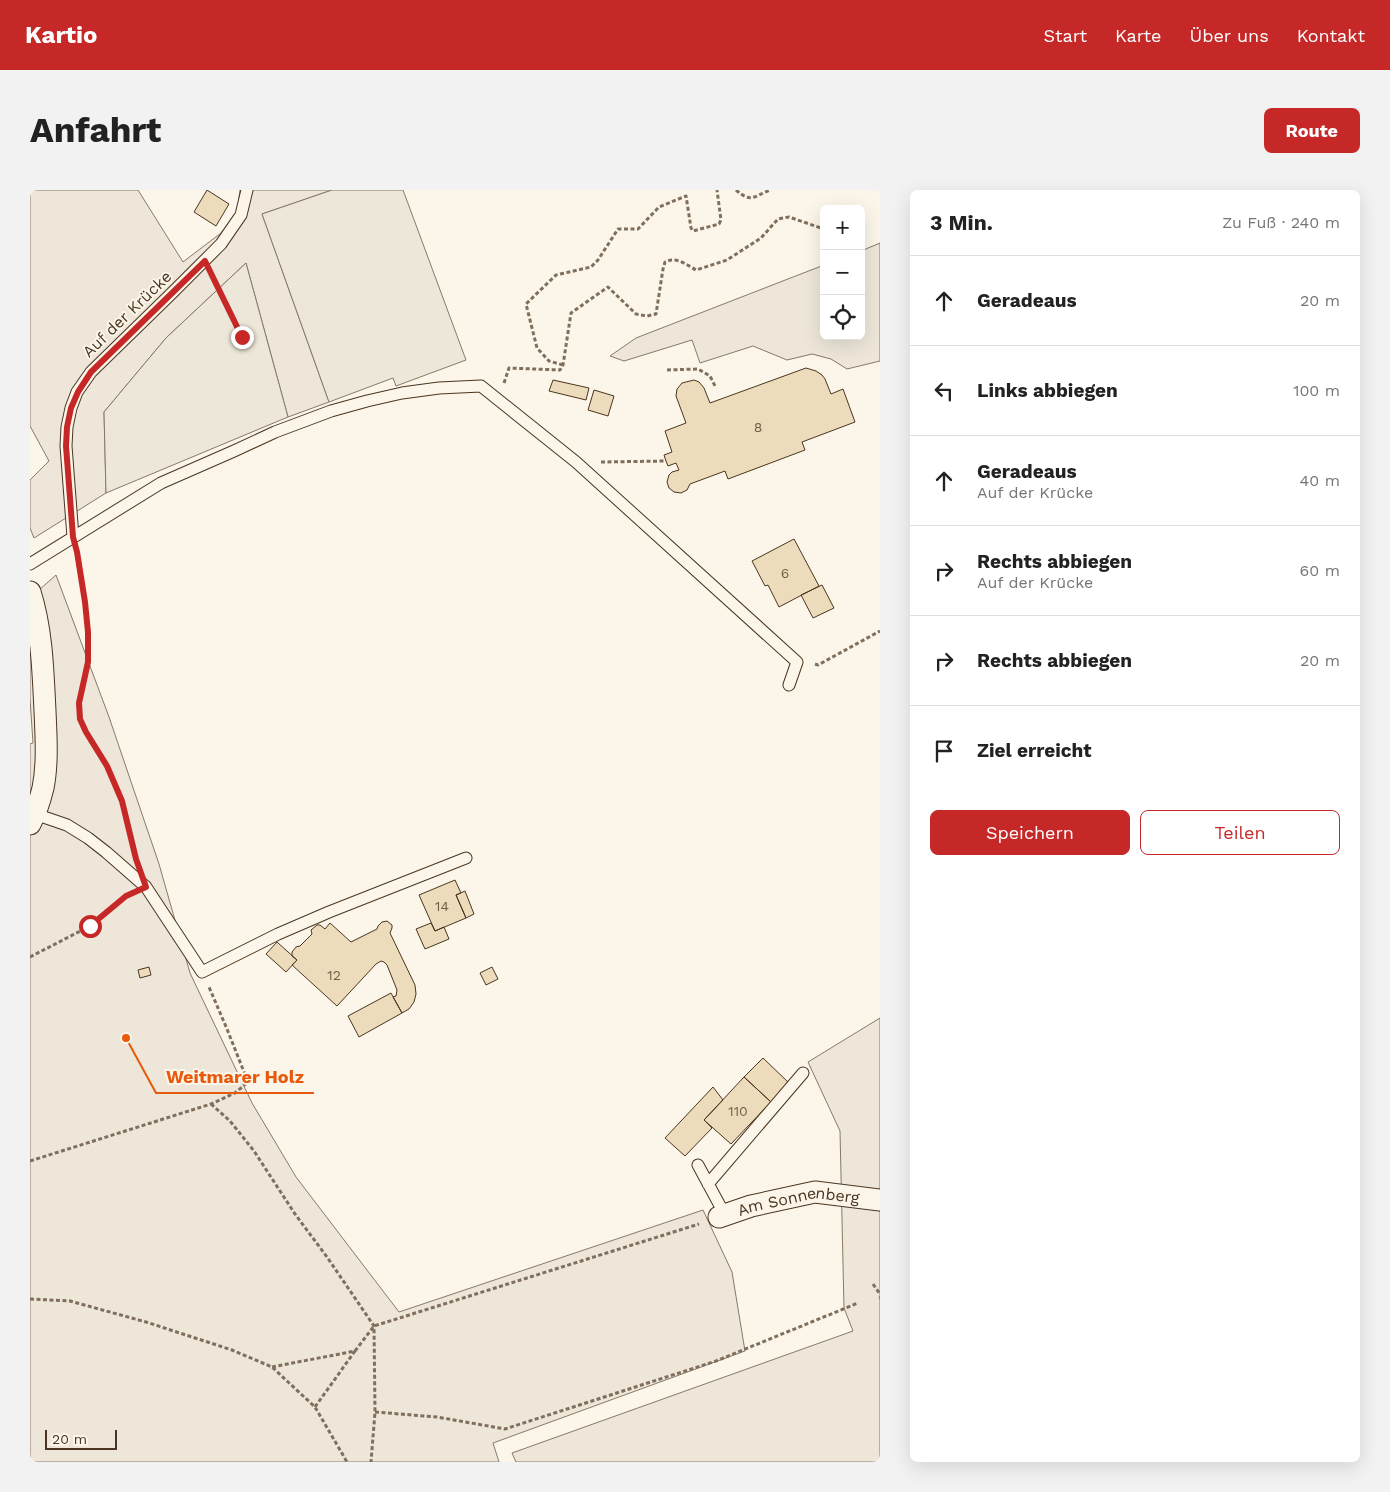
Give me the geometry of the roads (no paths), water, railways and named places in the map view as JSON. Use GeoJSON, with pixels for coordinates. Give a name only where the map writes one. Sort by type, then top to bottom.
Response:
{"type":"FeatureCollection","features":[{"type":"Feature","properties":{"kind":"street"},"geometry":{"type":"LineString","coordinates":[[30,592],[38,631],[43,671],[46,745],[43,786],[32,819]]}},
{"type":"Feature","properties":{"kind":"street","name":"Am Sonnenberg"},"geometry":{"type":"LineString","coordinates":[[722,1216],[751,1206],[815,1192],[880,1200]]}},
{"type":"Feature","properties":{"kind":"lane","name":"Auf der Krücke"},"geometry":{"type":"LineString","coordinates":[[73,537],[66,446],[71,408],[78,392],[91,372],[104,358],[221,244],[241,215],[247,190]]}},
{"type":"Feature","properties":{"kind":"lane"},"geometry":{"type":"LineString","coordinates":[[30,564],[161,483],[275,432],[331,411],[402,393],[439,388],[481,386],[576,462],[797,662],[789,685]]}},
{"type":"Feature","properties":{"kind":"lane"},"geometry":{"type":"LineString","coordinates":[[32,819],[67,826],[88,838],[146,887],[202,972],[286,930],[466,858]]}},
{"type":"Feature","properties":{"kind":"lane"},"geometry":{"type":"LineString","coordinates":[[708,1184],[803,1073]]}},
{"type":"Feature","properties":{"kind":"lane"},"geometry":{"type":"LineString","coordinates":[[698,1165],[722,1216]]}},
{"type":"Feature","properties":{"kind":"place","name":"Weitmarer Holz"},"geometry":{"type":"Point","coordinates":[126,1038]}}]}
